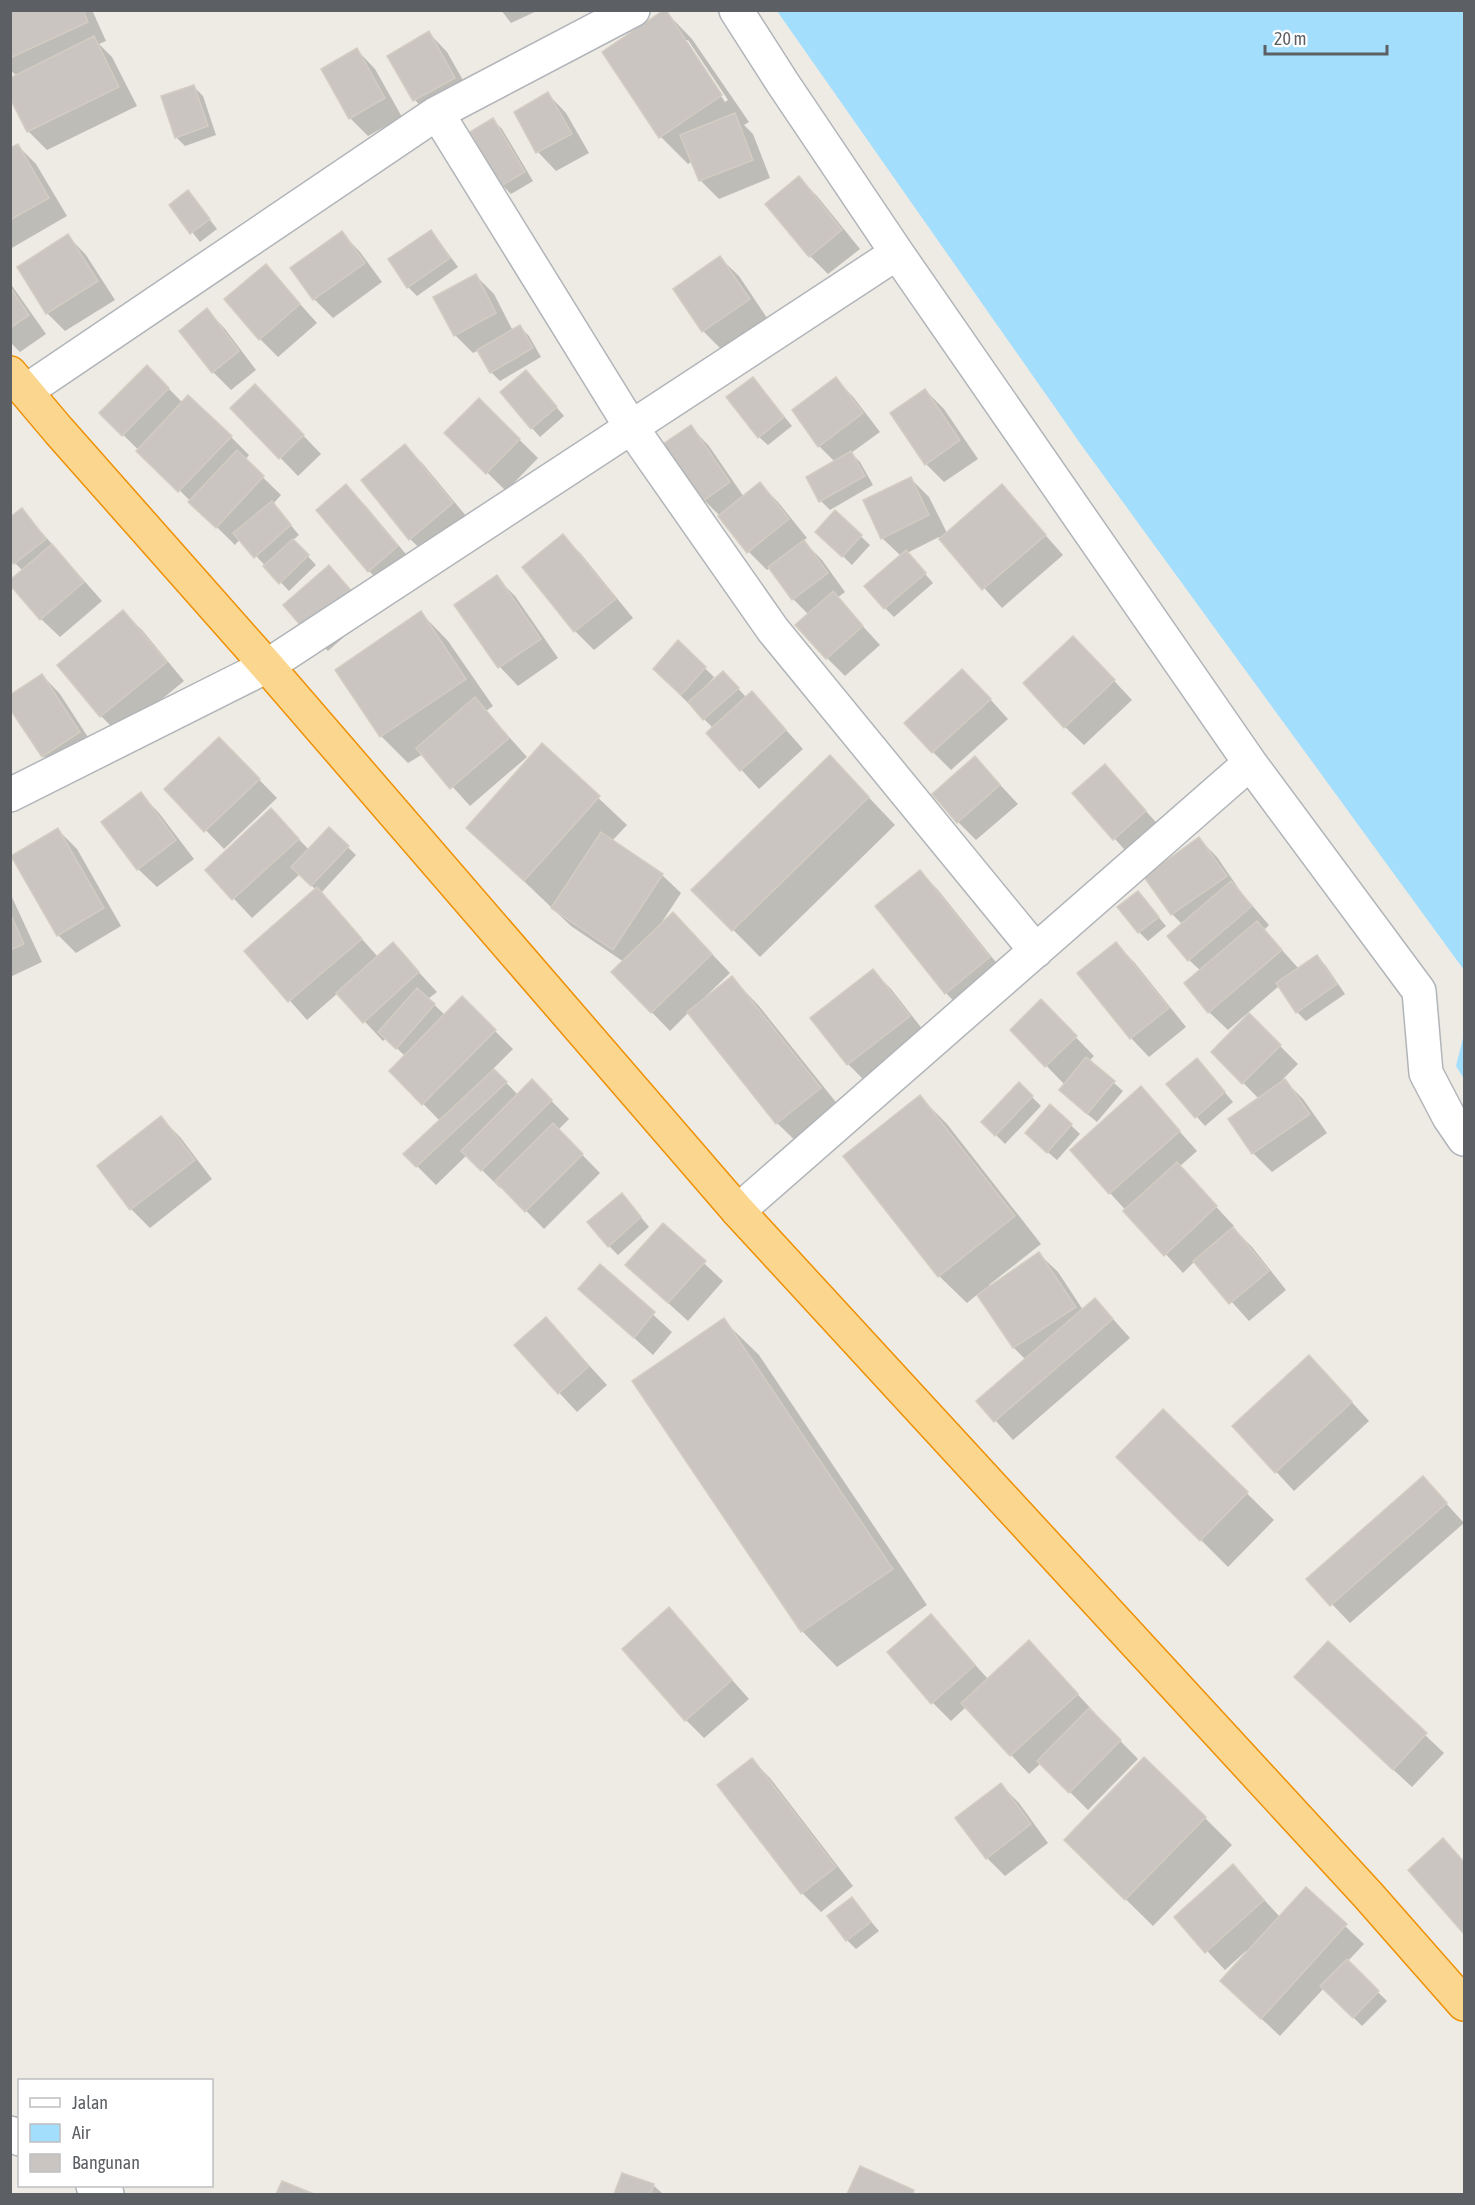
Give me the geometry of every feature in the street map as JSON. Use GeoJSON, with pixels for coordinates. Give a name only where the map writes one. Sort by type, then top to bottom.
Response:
{"type":"FeatureCollection","features":[{"type":"Feature","properties":{"kind":"highway"},"geometry":{"type":"LineString","coordinates":[[18,382],[58,431],[267,666],[738,1211],[1368,1895],[1464,2004]]}},
{"type":"Feature","properties":{"kind":"street"},"geometry":{"type":"LineString","coordinates":[[18,382],[437,113],[633,10]]}},
{"type":"Feature","properties":{"kind":"street"},"geometry":{"type":"LineString","coordinates":[[736,10],[897,253],[1250,763],[1419,991],[1426,1073],[1449,1117],[1464,1139]]}},
{"type":"Feature","properties":{"kind":"street"},"geometry":{"type":"LineString","coordinates":[[437,113],[631,427],[773,630],[1036,951]]}},
{"type":"Feature","properties":{"kind":"street"},"geometry":{"type":"LineString","coordinates":[[10,795],[267,666],[897,253]]}},
{"type":"Feature","properties":{"kind":"street"},"geometry":{"type":"LineString","coordinates":[[738,1211],[1250,763]]}},
{"type":"Feature","properties":{"kind":"water"},"geometry":{"type":"Polygon","coordinates":[[[777,11],[1464,11],[1464,970],[1082,446],[777,11]]]}},
{"type":"Feature","properties":{"kind":"water"},"geometry":{"type":"Polygon","coordinates":[[[1464,1034],[1464,1079],[1456,1066],[1464,1034]]]}},
{"type":"Feature","properties":{"kind":"building"},"geometry":{"type":"Polygon","coordinates":[[[10,10],[83,10],[88,22],[10,58],[10,10]]]}},
{"type":"Feature","properties":{"kind":"building"},"geometry":{"type":"Polygon","coordinates":[[[664,10],[722,95],[659,138],[602,52],[664,10]]]}},
{"type":"Feature","properties":{"kind":"building"},"geometry":{"type":"Polygon","coordinates":[[[429,31],[455,78],[413,101],[387,56],[429,31]]]}},
{"type":"Feature","properties":{"kind":"building"},"geometry":{"type":"Polygon","coordinates":[[[94,36],[119,87],[27,132],[10,98],[10,78],[94,36]]]}},
{"type":"Feature","properties":{"kind":"building"},"geometry":{"type":"Polygon","coordinates":[[[357,48],[385,98],[349,119],[321,69],[357,48]]]}},
{"type":"Feature","properties":{"kind":"building"},"geometry":{"type":"Polygon","coordinates":[[[194,85],[208,126],[175,138],[161,96],[194,85]]]}},
{"type":"Feature","properties":{"kind":"building"},"geometry":{"type":"Polygon","coordinates":[[[548,92],[572,134],[536,153],[514,112],[548,92]]]}},
{"type":"Feature","properties":{"kind":"building"},"geometry":{"type":"Polygon","coordinates":[[[735,113],[753,160],[699,181],[680,135],[735,113]]]}},
{"type":"Feature","properties":{"kind":"building"},"geometry":{"type":"Polygon","coordinates":[[[493,118],[525,172],[501,186],[470,132],[493,118]]]}},
{"type":"Feature","properties":{"kind":"building"},"geometry":{"type":"Polygon","coordinates":[[[18,144],[49,198],[10,220],[10,148],[18,144]]]}},
{"type":"Feature","properties":{"kind":"building"},"geometry":{"type":"Polygon","coordinates":[[[799,176],[842,230],[809,257],[765,204],[799,176]]]}},
{"type":"Feature","properties":{"kind":"building"},"geometry":{"type":"Polygon","coordinates":[[[188,190],[210,219],[190,234],[169,205],[188,190]]]}},
{"type":"Feature","properties":{"kind":"building"},"geometry":{"type":"Polygon","coordinates":[[[431,230],[450,258],[407,288],[388,259],[431,230]]]}},
{"type":"Feature","properties":{"kind":"building"},"geometry":{"type":"Polygon","coordinates":[[[342,231],[365,263],[313,300],[290,268],[342,231]]]}},
{"type":"Feature","properties":{"kind":"building"},"geometry":{"type":"Polygon","coordinates":[[[68,234],[98,281],[46,314],[17,267],[68,234]]]}},
{"type":"Feature","properties":{"kind":"building"},"geometry":{"type":"Polygon","coordinates":[[[720,256],[750,299],[702,332],[673,289],[720,256]]]}},
{"type":"Feature","properties":{"kind":"building"},"geometry":{"type":"Polygon","coordinates":[[[266,264],[300,304],[259,340],[224,299],[266,264]]]}},
{"type":"Feature","properties":{"kind":"building"},"geometry":{"type":"Polygon","coordinates":[[[476,274],[496,313],[454,336],[433,297],[476,274]]]}},
{"type":"Feature","properties":{"kind":"building"},"geometry":{"type":"Polygon","coordinates":[[[10,287],[29,315],[10,328],[10,287]]]}},
{"type":"Feature","properties":{"kind":"building"},"geometry":{"type":"Polygon","coordinates":[[[207,308],[239,351],[212,373],[179,331],[207,308]]]}},
{"type":"Feature","properties":{"kind":"building"},"geometry":{"type":"Polygon","coordinates":[[[520,325],[533,348],[490,373],[477,350],[520,325]]]}},
{"type":"Feature","properties":{"kind":"building"},"geometry":{"type":"Polygon","coordinates":[[[147,365],[169,388],[122,436],[99,413],[147,365]]]}},
{"type":"Feature","properties":{"kind":"building"},"geometry":{"type":"Polygon","coordinates":[[[526,370],[557,407],[531,429],[500,392],[526,370]]]}},
{"type":"Feature","properties":{"kind":"building"},"geometry":{"type":"Polygon","coordinates":[[[753,377],[784,417],[758,438],[726,397],[753,377]]]}},
{"type":"Feature","properties":{"kind":"building"},"geometry":{"type":"Polygon","coordinates":[[[836,377],[863,413],[818,447],[792,410],[836,377]]]}},
{"type":"Feature","properties":{"kind":"building"},"geometry":{"type":"Polygon","coordinates":[[[255,384],[304,435],[279,459],[230,408],[255,384]]]}},
{"type":"Feature","properties":{"kind":"building"},"geometry":{"type":"Polygon","coordinates":[[[925,389],[960,440],[925,465],[890,413],[925,389]]]}},
{"type":"Feature","properties":{"kind":"building"},"geometry":{"type":"Polygon","coordinates":[[[188,395],[232,436],[178,492],[136,451],[188,395]]]}},
{"type":"Feature","properties":{"kind":"building"},"geometry":{"type":"Polygon","coordinates":[[[479,398],[520,439],[486,474],[444,433],[479,398]]]}},
{"type":"Feature","properties":{"kind":"building"},"geometry":{"type":"Polygon","coordinates":[[[691,425],[730,482],[703,501],[663,444],[691,425]]]}},
{"type":"Feature","properties":{"kind":"building"},"geometry":{"type":"Polygon","coordinates":[[[405,444],[453,503],[409,540],[361,480],[405,444]]]}},
{"type":"Feature","properties":{"kind":"building"},"geometry":{"type":"Polygon","coordinates":[[[237,450],[264,476],[216,528],[188,502],[237,450]]]}},
{"type":"Feature","properties":{"kind":"building"},"geometry":{"type":"Polygon","coordinates":[[[851,451],[865,476],[819,502],[806,477],[851,451]]]}},
{"type":"Feature","properties":{"kind":"building"},"geometry":{"type":"Polygon","coordinates":[[[911,477],[929,515],[881,539],[863,500],[911,477]]]}},
{"type":"Feature","properties":{"kind":"building"},"geometry":{"type":"Polygon","coordinates":[[[760,482],[789,519],[747,553],[718,516],[760,482]]]}},
{"type":"Feature","properties":{"kind":"building"},"geometry":{"type":"Polygon","coordinates":[[[346,484],[398,546],[368,572],[316,510],[346,484]]]}},
{"type":"Feature","properties":{"kind":"building"},"geometry":{"type":"Polygon","coordinates":[[[1002,484],[1046,535],[982,590],[939,539],[1002,484]]]}},
{"type":"Feature","properties":{"kind":"building"},"geometry":{"type":"Polygon","coordinates":[[[272,501],[291,525],[254,558],[233,533],[272,501]]]}},
{"type":"Feature","properties":{"kind":"building"},"geometry":{"type":"Polygon","coordinates":[[[22,508],[46,539],[14,564],[10,560],[10,517],[22,508]]]}},
{"type":"Feature","properties":{"kind":"building"},"geometry":{"type":"Polygon","coordinates":[[[835,510],[862,535],[842,557],[815,532],[835,510]]]}},
{"type":"Feature","properties":{"kind":"building"},"geometry":{"type":"Polygon","coordinates":[[[563,534],[616,599],[574,632],[522,567],[563,534]]]}},
{"type":"Feature","properties":{"kind":"building"},"geometry":{"type":"Polygon","coordinates":[[[293,539],[309,555],[279,584],[263,566],[293,539]]]}},
{"type":"Feature","properties":{"kind":"building"},"geometry":{"type":"Polygon","coordinates":[[[804,540],[828,573],[792,600],[768,567],[804,540]]]}},
{"type":"Feature","properties":{"kind":"building"},"geometry":{"type":"Polygon","coordinates":[[[52,544],[84,582],[40,620],[10,585],[10,580],[52,544]]]}},
{"type":"Feature","properties":{"kind":"building"},"geometry":{"type":"Polygon","coordinates":[[[906,550],[926,573],[884,609],[864,586],[906,550]]]}},
{"type":"Feature","properties":{"kind":"building"},"geometry":{"type":"Polygon","coordinates":[[[329,565],[354,594],[308,634],[283,605],[329,565]]]}},
{"type":"Feature","properties":{"kind":"building"},"geometry":{"type":"Polygon","coordinates":[[[497,575],[541,639],[498,668],[454,605],[497,575]]]}},
{"type":"Feature","properties":{"kind":"building"},"geometry":{"type":"Polygon","coordinates":[[[833,591],[863,626],[826,659],[795,625],[833,591]]]}},
{"type":"Feature","properties":{"kind":"building"},"geometry":{"type":"Polygon","coordinates":[[[123,610],[167,662],[100,717],[57,665],[123,610]]]}},
{"type":"Feature","properties":{"kind":"building"},"geometry":{"type":"Polygon","coordinates":[[[421,611],[466,679],[380,737],[335,670],[421,611]]]}},
{"type":"Feature","properties":{"kind":"building"},"geometry":{"type":"Polygon","coordinates":[[[1073,636],[1115,680],[1064,728],[1023,683],[1073,636]]]}},
{"type":"Feature","properties":{"kind":"building"},"geometry":{"type":"Polygon","coordinates":[[[678,640],[706,667],[681,695],[653,669],[678,640]]]}},
{"type":"Feature","properties":{"kind":"building"},"geometry":{"type":"Polygon","coordinates":[[[962,669],[991,699],[932,753],[904,723],[962,669]]]}},
{"type":"Feature","properties":{"kind":"building"},"geometry":{"type":"Polygon","coordinates":[[[723,671],[739,688],[703,720],[688,702],[723,671]]]}},
{"type":"Feature","properties":{"kind":"building"},"geometry":{"type":"Polygon","coordinates":[[[42,674],[80,732],[42,757],[10,709],[10,695],[42,674]]]}},
{"type":"Feature","properties":{"kind":"building"},"geometry":{"type":"Polygon","coordinates":[[[752,691],[786,730],[740,771],[706,733],[752,691]]]}},
{"type":"Feature","properties":{"kind":"building"},"geometry":{"type":"Polygon","coordinates":[[[475,697],[509,738],[450,789],[416,748],[475,697]]]}},
{"type":"Feature","properties":{"kind":"building"},"geometry":{"type":"Polygon","coordinates":[[[219,737],[260,779],[204,832],[164,789],[219,737]]]}},
{"type":"Feature","properties":{"kind":"building"},"geometry":{"type":"Polygon","coordinates":[[[542,743],[600,796],[524,881],[466,828],[542,743]]]}},
{"type":"Feature","properties":{"kind":"building"},"geometry":{"type":"Polygon","coordinates":[[[830,755],[869,797],[732,931],[691,890],[830,755]]]}},
{"type":"Feature","properties":{"kind":"building"},"geometry":{"type":"Polygon","coordinates":[[[975,756],[1000,785],[957,823],[932,794],[975,756]]]}},
{"type":"Feature","properties":{"kind":"building"},"geometry":{"type":"Polygon","coordinates":[[[1105,764],[1146,811],[1113,840],[1072,793],[1105,764]]]}},
{"type":"Feature","properties":{"kind":"building"},"geometry":{"type":"Polygon","coordinates":[[[141,792],[176,840],[137,870],[101,822],[141,792]]]}},
{"type":"Feature","properties":{"kind":"building"},"geometry":{"type":"Polygon","coordinates":[[[271,808],[299,839],[232,900],[205,870],[271,808]]]}},
{"type":"Feature","properties":{"kind":"building"},"geometry":{"type":"Polygon","coordinates":[[[329,827],[349,846],[311,886],[291,867],[329,827]]]}},
{"type":"Feature","properties":{"kind":"building"},"geometry":{"type":"Polygon","coordinates":[[[58,828],[104,908],[57,936],[11,856],[58,828]]]}},
{"type":"Feature","properties":{"kind":"building"},"geometry":{"type":"Polygon","coordinates":[[[601,832],[663,874],[613,950],[551,908],[601,832]]]}},
{"type":"Feature","properties":{"kind":"building"},"geometry":{"type":"Polygon","coordinates":[[[1199,837],[1227,876],[1171,915],[1144,877],[1199,837]]]}},
{"type":"Feature","properties":{"kind":"building"},"geometry":{"type":"Polygon","coordinates":[[[920,870],[990,957],[945,994],[875,906],[920,870]]]}},
{"type":"Feature","properties":{"kind":"building"},"geometry":{"type":"Polygon","coordinates":[[[1231,881],[1252,906],[1188,961],[1167,936],[1231,881]]]}},
{"type":"Feature","properties":{"kind":"building"},"geometry":{"type":"Polygon","coordinates":[[[317,887],[362,939],[288,1002],[244,951],[317,887]]]}},
{"type":"Feature","properties":{"kind":"building"},"geometry":{"type":"Polygon","coordinates":[[[1138,891],[1159,917],[1138,933],[1117,907],[1138,891]]]}},
{"type":"Feature","properties":{"kind":"building"},"geometry":{"type":"Polygon","coordinates":[[[673,912],[712,954],[651,1013],[611,972],[673,912]]]}},
{"type":"Feature","properties":{"kind":"building"},"geometry":{"type":"Polygon","coordinates":[[[10,913],[24,944],[10,950],[10,913]]]}},
{"type":"Feature","properties":{"kind":"building"},"geometry":{"type":"Polygon","coordinates":[[[1257,921],[1282,950],[1208,1013],[1184,983],[1257,921]]]}},
{"type":"Feature","properties":{"kind":"building"},"geometry":{"type":"Polygon","coordinates":[[[393,942],[419,972],[363,1023],[336,993],[393,942]]]}},
{"type":"Feature","properties":{"kind":"building"},"geometry":{"type":"Polygon","coordinates":[[[1116,942],[1169,1008],[1130,1039],[1077,973],[1116,942]]]}},
{"type":"Feature","properties":{"kind":"building"},"geometry":{"type":"Polygon","coordinates":[[[1317,955],[1337,984],[1296,1013],[1276,983],[1317,955]]]}},
{"type":"Feature","properties":{"kind":"building"},"geometry":{"type":"Polygon","coordinates":[[[873,969],[910,1016],[847,1065],[810,1018],[873,969]]]}},
{"type":"Feature","properties":{"kind":"building"},"geometry":{"type":"Polygon","coordinates":[[[732,976],[821,1088],[776,1124],[687,1012],[732,976]]]}},
{"type":"Feature","properties":{"kind":"building"},"geometry":{"type":"Polygon","coordinates":[[[417,988],[435,1004],[396,1049],[378,1032],[417,988]]]}},
{"type":"Feature","properties":{"kind":"building"},"geometry":{"type":"Polygon","coordinates":[[[462,996],[496,1030],[422,1105],[389,1071],[462,996]]]}},
{"type":"Feature","properties":{"kind":"building"},"geometry":{"type":"Polygon","coordinates":[[[1041,999],[1077,1036],[1045,1067],[1010,1030],[1041,999]]]}},
{"type":"Feature","properties":{"kind":"building"},"geometry":{"type":"Polygon","coordinates":[[[1249,1013],[1281,1045],[1242,1084],[1211,1052],[1249,1013]]]}},
{"type":"Feature","properties":{"kind":"building"},"geometry":{"type":"Polygon","coordinates":[[[1086,1057],[1115,1081],[1087,1114],[1059,1090],[1086,1057]]]}},
{"type":"Feature","properties":{"kind":"building"},"geometry":{"type":"Polygon","coordinates":[[[1197,1058],[1225,1092],[1195,1118],[1166,1084],[1197,1058]]]}},
{"type":"Feature","properties":{"kind":"building"},"geometry":{"type":"Polygon","coordinates":[[[494,1069],[507,1082],[416,1167],[403,1154],[494,1069]]]}},
{"type":"Feature","properties":{"kind":"building"},"geometry":{"type":"Polygon","coordinates":[[[532,1079],[552,1100],[481,1171],[461,1151],[532,1079]]]}},
{"type":"Feature","properties":{"kind":"building"},"geometry":{"type":"Polygon","coordinates":[[[1285,1079],[1310,1114],[1252,1154],[1228,1119],[1285,1079]]]}},
{"type":"Feature","properties":{"kind":"building"},"geometry":{"type":"Polygon","coordinates":[[[1019,1082],[1033,1096],[995,1136],[981,1122],[1019,1082]]]}},
{"type":"Feature","properties":{"kind":"building"},"geometry":{"type":"Polygon","coordinates":[[[1141,1086],[1180,1131],[1109,1194],[1070,1150],[1141,1086]]]}},
{"type":"Feature","properties":{"kind":"building"},"geometry":{"type":"Polygon","coordinates":[[[920,1095],[1015,1216],[938,1277],[843,1156],[920,1095]]]}},
{"type":"Feature","properties":{"kind":"building"},"geometry":{"type":"Polygon","coordinates":[[[1050,1104],[1072,1124],[1047,1153],[1025,1133],[1050,1104]]]}},
{"type":"Feature","properties":{"kind":"building"},"geometry":{"type":"Polygon","coordinates":[[[161,1116],[195,1160],[130,1210],[97,1166],[161,1116]]]}},
{"type":"Feature","properties":{"kind":"building"},"geometry":{"type":"Polygon","coordinates":[[[553,1123],[583,1154],[525,1212],[495,1181],[553,1123]]]}},
{"type":"Feature","properties":{"kind":"building"},"geometry":{"type":"Polygon","coordinates":[[[1177,1162],[1217,1206],[1164,1256],[1123,1211],[1177,1162]]]}},
{"type":"Feature","properties":{"kind":"building"},"geometry":{"type":"Polygon","coordinates":[[[622,1193],[641,1217],[608,1247],[587,1222],[622,1193]]]}},
{"type":"Feature","properties":{"kind":"building"},"geometry":{"type":"Polygon","coordinates":[[[663,1223],[706,1261],[668,1303],[625,1265],[663,1223]]]}},
{"type":"Feature","properties":{"kind":"building"},"geometry":{"type":"Polygon","coordinates":[[[1233,1227],[1269,1271],[1229,1304],[1193,1261],[1233,1227]]]}},
{"type":"Feature","properties":{"kind":"building"},"geometry":{"type":"Polygon","coordinates":[[[1039,1252],[1076,1307],[1013,1348],[977,1295],[1039,1252]]]}},
{"type":"Feature","properties":{"kind":"building"},"geometry":{"type":"Polygon","coordinates":[[[600,1264],[655,1312],[634,1338],[578,1289],[600,1264]]]}},
{"type":"Feature","properties":{"kind":"building"},"geometry":{"type":"Polygon","coordinates":[[[1095,1298],[1113,1319],[994,1422],[976,1401],[1095,1298]]]}},
{"type":"Feature","properties":{"kind":"building"},"geometry":{"type":"Polygon","coordinates":[[[546,1317],[589,1366],[558,1394],[514,1345],[546,1317]]]}},
{"type":"Feature","properties":{"kind":"building"},"geometry":{"type":"Polygon","coordinates":[[[724,1318],[893,1569],[801,1632],[632,1381],[724,1318]]]}},
{"type":"Feature","properties":{"kind":"building"},"geometry":{"type":"Polygon","coordinates":[[[1309,1355],[1352,1402],[1275,1473],[1232,1426],[1309,1355]]]}},
{"type":"Feature","properties":{"kind":"building"},"geometry":{"type":"Polygon","coordinates":[[[1163,1409],[1248,1492],[1200,1541],[1116,1457],[1163,1409]]]}},
{"type":"Feature","properties":{"kind":"building"},"geometry":{"type":"Polygon","coordinates":[[[1423,1476],[1447,1503],[1330,1606],[1306,1579],[1423,1476]]]}},
{"type":"Feature","properties":{"kind":"building"},"geometry":{"type":"Polygon","coordinates":[[[669,1607],[732,1680],[685,1721],[622,1649],[669,1607]]]}},
{"type":"Feature","properties":{"kind":"building"},"geometry":{"type":"Polygon","coordinates":[[[931,1614],[975,1665],[931,1704],[887,1652],[931,1614]]]}},
{"type":"Feature","properties":{"kind":"building"},"geometry":{"type":"Polygon","coordinates":[[[1029,1640],[1078,1694],[1010,1756],[961,1703],[1029,1640]]]}},
{"type":"Feature","properties":{"kind":"building"},"geometry":{"type":"Polygon","coordinates":[[[1328,1641],[1427,1733],[1393,1770],[1294,1677],[1328,1641]]]}},
{"type":"Feature","properties":{"kind":"building"},"geometry":{"type":"Polygon","coordinates":[[[1089,1708],[1121,1740],[1069,1793],[1037,1761],[1089,1708]]]}},
{"type":"Feature","properties":{"kind":"building"},"geometry":{"type":"Polygon","coordinates":[[[1144,1757],[1206,1817],[1125,1900],[1064,1840],[1144,1757]]]}},
{"type":"Feature","properties":{"kind":"building"},"geometry":{"type":"Polygon","coordinates":[[[752,1758],[836,1867],[801,1894],[717,1785],[752,1758]]]}},
{"type":"Feature","properties":{"kind":"building"},"geometry":{"type":"Polygon","coordinates":[[[1001,1783],[1031,1824],[986,1859],[955,1818],[1001,1783]]]}},
{"type":"Feature","properties":{"kind":"building"},"geometry":{"type":"Polygon","coordinates":[[[1443,1838],[1464,1862],[1464,1934],[1408,1870],[1443,1838]]]}},
{"type":"Feature","properties":{"kind":"building"},"geometry":{"type":"Polygon","coordinates":[[[1233,1864],[1264,1900],[1205,1953],[1174,1917],[1233,1864]]]}},
{"type":"Feature","properties":{"kind":"building"},"geometry":{"type":"Polygon","coordinates":[[[1306,1887],[1347,1924],[1261,2019],[1220,1981],[1306,1887]]]}},
{"type":"Feature","properties":{"kind":"building"},"geometry":{"type":"Polygon","coordinates":[[[852,1897],[871,1922],[846,1941],[827,1916],[852,1897]]]}},
{"type":"Feature","properties":{"kind":"building"},"geometry":{"type":"Polygon","coordinates":[[[1347,1959],[1379,1991],[1353,2018],[1320,1986],[1347,1959]]]}},
{"type":"Feature","properties":{"kind":"building"},"geometry":{"type":"Polygon","coordinates":[[[860,2166],[914,2190],[912,2194],[847,2194],[860,2166]]]}},
{"type":"Feature","properties":{"kind":"building"},"geometry":{"type":"Polygon","coordinates":[[[622,2173],[654,2184],[651,2194],[614,2194],[622,2173]]]}},
{"type":"Feature","properties":{"kind":"building"},"geometry":{"type":"Polygon","coordinates":[[[282,2181],[314,2194],[276,2194],[282,2181]]]}}]}
